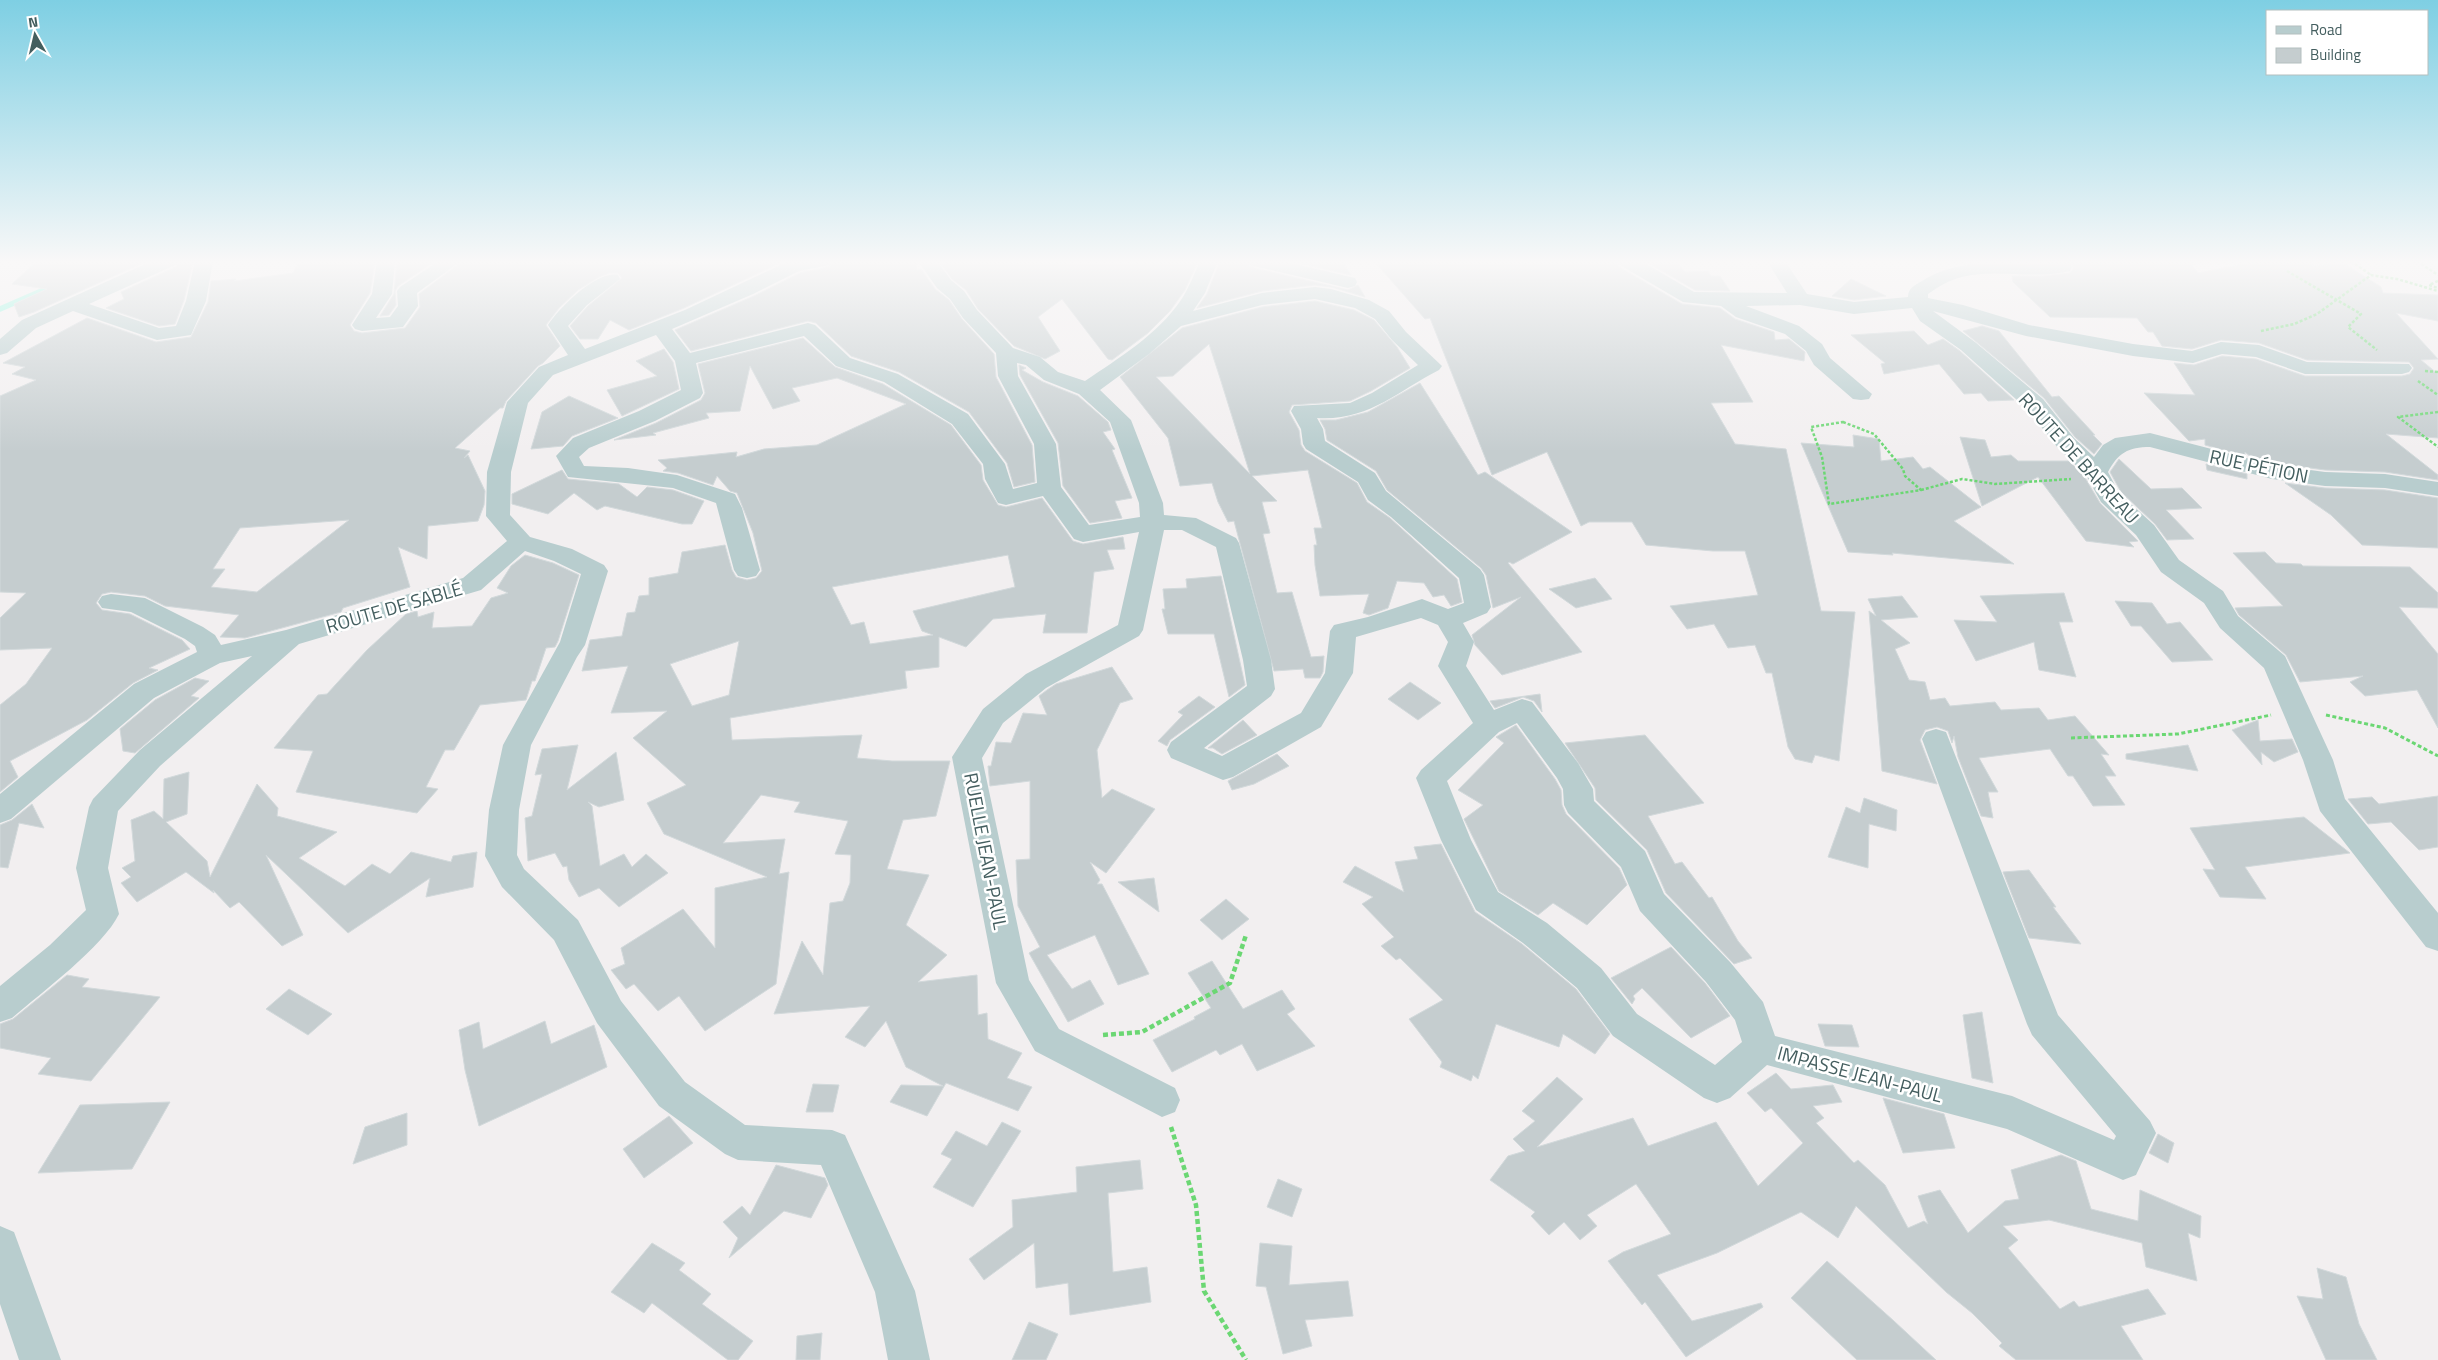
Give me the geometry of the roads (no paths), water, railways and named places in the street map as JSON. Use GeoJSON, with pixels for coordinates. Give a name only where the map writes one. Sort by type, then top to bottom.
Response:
{"type":"FeatureCollection","features":[{"type":"Feature","properties":{"kind":"street"},"geometry":{"type":"LineString","coordinates":[[0,349],[29,324]]}},
{"type":"Feature","properties":{"kind":"street"},"geometry":{"type":"LineString","coordinates":[[130,324],[157,334],[184,331],[187,324]]}},
{"type":"Feature","properties":{"kind":"street"},"geometry":{"type":"LineString","coordinates":[[558,324],[580,357]]}},
{"type":"Feature","properties":{"kind":"street"},"geometry":{"type":"LineString","coordinates":[[663,324],[546,371],[518,402],[499,472],[498,516],[521,542],[563,555],[595,571],[572,645],[566,652],[517,745],[504,810],[501,856],[512,878],[566,930],[609,1012],[672,1094],[738,1142],[832,1148],[895,1292],[909,1360]]}},
{"type":"Feature","properties":{"kind":"street","name":"RUELLE JEAN-PAUL"},"geometry":{"type":"LineString","coordinates":[[980,324],[1006,352],[1033,361],[1051,376],[1087,389],[1120,420],[1151,503],[1153,522],[1130,630],[1036,681],[993,716],[967,757],[1013,983],[1048,1040],[1162,1100]]}},
{"type":"Feature","properties":{"kind":"street"},"geometry":{"type":"LineString","coordinates":[[1087,389],[1146,348],[1170,324]]}},
{"type":"Feature","properties":{"kind":"street"},"geometry":{"type":"LineString","coordinates":[[1390,324],[1399,336],[1432,366],[1413,374],[1380,398],[1346,411],[1302,411],[1312,428],[1314,444],[1367,478],[1376,495],[1399,512],[1471,575],[1478,607],[1448,619]]}},
{"type":"Feature","properties":{"kind":"street"},"geometry":{"type":"LineString","coordinates":[[1776,324],[1792,330],[1815,348],[1821,361],[1860,394]]}},
{"type":"Feature","properties":{"kind":"street","name":"ROUTE DE BARREAU"},"geometry":{"type":"LineString","coordinates":[[1939,324],[1968,346],[2028,399],[2066,443],[2097,473],[2109,497],[2145,530],[2170,566],[2214,597],[2229,622],[2275,663],[2298,710],[2318,760],[2331,803],[2438,937]]}},
{"type":"Feature","properties":{"kind":"street"},"geometry":{"type":"LineString","coordinates":[[2008,324],[2026,330],[2133,350],[2193,357],[2221,348],[2259,351],[2305,368],[2402,368]]}},
{"type":"Feature","properties":{"kind":"street"},"geometry":{"type":"LineString","coordinates":[[659,326],[685,360],[692,393],[647,416],[581,443],[567,456],[576,472],[628,475],[678,482],[727,499],[736,526],[741,555],[747,570]]}},
{"type":"Feature","properties":{"kind":"street"},"geometry":{"type":"LineString","coordinates":[[685,360],[808,329],[843,362],[891,378],[960,419],[994,464],[997,479],[1006,498],[1049,487]]}},
{"type":"Feature","properties":{"kind":"street"},"geometry":{"type":"LineString","coordinates":[[1006,352],[1008,376],[1045,444],[1049,487],[1083,534],[1153,522],[1187,523],[1226,542],[1257,660],[1261,689],[1181,750],[1223,769],[1311,720],[1339,673],[1343,631],[1372,625],[1422,608],[1448,619],[1461,642],[1452,666],[1488,725],[1522,709],[1568,771],[1578,789],[1579,805],[1634,860],[1651,902],[1718,972],[1751,1013],[1761,1048]]}},
{"type":"Feature","properties":{"kind":"street","name":"RUE PÉTION"},"geometry":{"type":"LineString","coordinates":[[2097,473],[2106,453],[2130,440],[2150,440],[2272,472],[2325,479],[2385,481],[2438,488]]}},
{"type":"Feature","properties":{"kind":"street","name":"ROUTE DE SABLÉ"},"geometry":{"type":"LineString","coordinates":[[0,1008],[62,955],[103,914],[92,868],[104,807],[150,758],[290,638],[472,584],[521,542]]}},
{"type":"Feature","properties":{"kind":"street"},"geometry":{"type":"LineString","coordinates":[[111,602],[136,604],[194,633],[206,641],[212,656]]}},
{"type":"Feature","properties":{"kind":"street"},"geometry":{"type":"LineString","coordinates":[[0,811],[144,691],[212,656],[290,638]]}},
{"type":"Feature","properties":{"kind":"street","name":"IMPASSE JEAN-PAUL"},"geometry":{"type":"LineString","coordinates":[[1488,725],[1431,778],[1456,840],[1487,901],[1535,933],[1589,978],[1625,1025],[1716,1086],[1761,1048],[2012,1113],[2123,1162],[2137,1133],[2044,1024],[1966,824],[1936,739]]}},
{"type":"Feature","properties":{"kind":"street"},"geometry":{"type":"LineString","coordinates":[[0,1246],[40,1360]]}}]}
